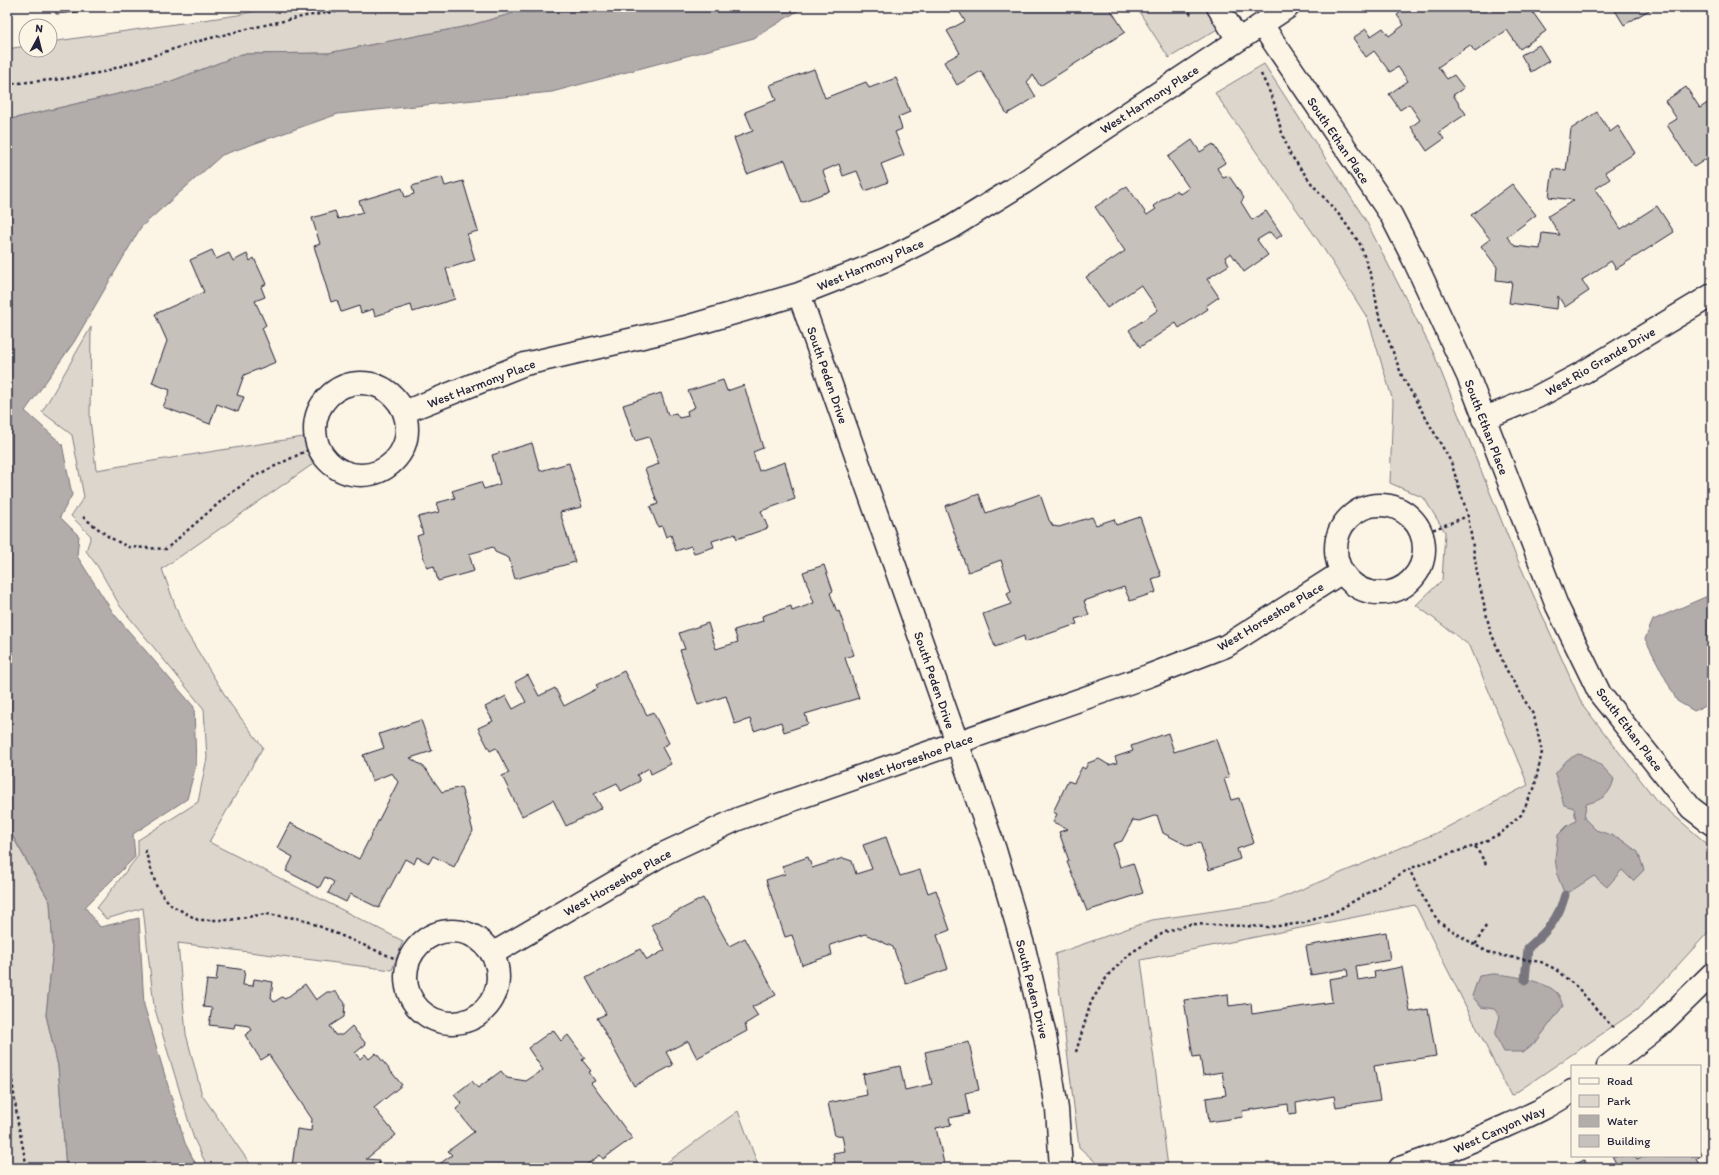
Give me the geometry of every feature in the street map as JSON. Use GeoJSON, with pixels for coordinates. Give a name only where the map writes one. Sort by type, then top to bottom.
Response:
{"type":"FeatureCollection","features":[{"type":"Feature","properties":{"kind":"street"},"geometry":{"type":"LineString","coordinates":[[1218,7],[1238,40]]}},
{"type":"Feature","properties":{"kind":"street","name":"West Harmony Place"},"geometry":{"type":"LineString","coordinates":[[404,412],[525,364],[686,327],[799,294],[886,260],[950,228],[1023,183],[1287,7]]}},
{"type":"Feature","properties":{"kind":"street","name":"South Ethan Place"},"geometry":{"type":"LineString","coordinates":[[1262,25],[1391,215],[1413,258],[1468,376],[1557,606],[1600,694],[1691,808],[1712,824]]}},
{"type":"Feature","properties":{"kind":"street","name":"South Peden Drive"},"geometry":{"type":"LineString","coordinates":[[799,294],[958,743],[995,850],[1014,913],[1024,948],[1049,1058],[1057,1109],[1061,1168]]}},
{"type":"Feature","properties":{"kind":"street","name":"West Rio Grande Drive"},"geometry":{"type":"LineString","coordinates":[[1483,418],[1537,397],[1584,372],[1712,295]]}},
{"type":"Feature","properties":{"kind":"street"},"geometry":{"type":"LineString","coordinates":[[365,382],[379,386],[391,394],[402,406],[407,421],[407,437],[401,452],[391,464],[377,473],[361,476],[346,473],[332,465],[321,453],[318,445],[315,437],[315,424],[318,410],[326,398],[338,389],[351,384],[365,382]]}},
{"type":"Feature","properties":{"kind":"street"},"geometry":{"type":"LineString","coordinates":[[1381,505],[1394,507],[1406,513],[1416,522],[1422,534],[1424,548],[1423,563],[1416,576],[1406,586],[1392,592],[1378,594],[1364,590],[1351,583],[1342,572],[1337,560],[1336,546],[1339,533],[1355,512],[1368,507],[1381,505]]}},
{"type":"Feature","properties":{"kind":"street","name":"West Horseshoe Place"},"geometry":{"type":"LineString","coordinates":[[492,954],[663,854],[738,819],[1148,676],[1226,646],[1342,572]]}},
{"type":"Feature","properties":{"kind":"street"},"geometry":{"type":"LineString","coordinates":[[456,931],[470,934],[482,942],[492,954],[498,969],[498,985],[492,1000],[482,1013],[468,1021],[452,1024],[436,1021],[422,1013],[412,1001],[406,986],[406,972],[408,964],[417,946],[428,937],[442,932],[456,931]]}},
{"type":"Feature","properties":{"kind":"street"},"geometry":{"type":"LineString","coordinates":[[1609,1065],[1658,1027],[1712,974]]}},
{"type":"Feature","properties":{"kind":"street","name":"West Canyon Way"},"geometry":{"type":"LineString","coordinates":[[1400,1168],[1431,1158],[1487,1135],[1551,1106],[1571,1092]]}},
{"type":"Feature","properties":{"kind":"path"},"geometry":{"type":"LineString","coordinates":[[7,84],[62,79],[103,72],[195,42],[248,29],[306,16],[354,9],[381,7]]}},
{"type":"Feature","properties":{"kind":"path"},"geometry":{"type":"LineString","coordinates":[[1049,1058],[1076,1053],[1092,1002],[1108,975],[1132,952],[1165,932],[1191,924],[1269,927],[1304,923],[1335,912],[1409,869],[1442,856],[1475,846],[1500,834],[1521,815],[1534,789],[1542,752],[1534,716],[1506,669],[1490,630],[1478,578],[1468,516],[1451,462],[1402,376],[1378,312],[1373,282],[1360,244],[1341,217],[1312,184],[1290,154],[1281,130],[1273,99],[1261,74],[1238,40]]}},
{"type":"Feature","properties":{"kind":"path"},"geometry":{"type":"LineString","coordinates":[[83,517],[110,537],[128,547],[166,549],[227,496],[255,476],[318,445]]}},
{"type":"Feature","properties":{"kind":"path"},"geometry":{"type":"LineString","coordinates":[[1422,534],[1468,516]]}},
{"type":"Feature","properties":{"kind":"path"},"geometry":{"type":"LineString","coordinates":[[1475,846],[1486,864]]}},
{"type":"Feature","properties":{"kind":"path"},"geometry":{"type":"LineString","coordinates":[[145,850],[157,888],[171,905],[198,920],[229,920],[266,914],[302,919],[408,964]]}},
{"type":"Feature","properties":{"kind":"path"},"geometry":{"type":"LineString","coordinates":[[1409,869],[1427,905],[1440,923],[1492,954],[1541,962],[1555,969],[1578,988],[1631,1048]]}},
{"type":"Feature","properties":{"kind":"path"},"geometry":{"type":"LineString","coordinates":[[1475,945],[1486,926]]}},
{"type":"Feature","properties":{"kind":"path"},"geometry":{"type":"LineString","coordinates":[[7,1045],[18,1123],[27,1168]]}},
{"type":"Feature","properties":{"kind":"green space"},"geometry":{"type":"Polygon","coordinates":[[[271,7],[535,7],[468,26],[328,53],[242,54],[169,82],[7,120],[7,49],[18,47],[18,58],[58,58],[58,41],[238,15],[271,7]]]}},
{"type":"Feature","properties":{"kind":"green space"},"geometry":{"type":"Polygon","coordinates":[[[1136,7],[1205,7],[1219,28],[1169,58],[1136,7]]]}},
{"type":"Feature","properties":{"kind":"green space"},"geometry":{"type":"Polygon","coordinates":[[[1264,64],[1365,219],[1433,352],[1515,554],[1582,704],[1656,800],[1712,848],[1712,928],[1637,1010],[1511,1096],[1415,905],[1141,960],[1168,1167],[1102,1168],[1079,1147],[1055,954],[1152,920],[1269,903],[1434,834],[1528,785],[1470,646],[1416,605],[1442,580],[1445,532],[1424,498],[1390,483],[1393,401],[1368,319],[1318,240],[1215,93],[1264,64]]]}},
{"type":"Feature","properties":{"kind":"green space"},"geometry":{"type":"Polygon","coordinates":[[[91,327],[90,419],[96,470],[303,437],[313,464],[162,569],[183,627],[231,705],[263,747],[209,842],[403,941],[392,970],[178,943],[186,1034],[202,1095],[253,1168],[208,1168],[194,1139],[154,1006],[143,908],[106,919],[97,908],[138,856],[138,840],[198,802],[207,758],[204,709],[120,606],[98,567],[86,551],[91,536],[71,516],[84,497],[72,435],[42,412],[91,327]]]}},
{"type":"Feature","properties":{"kind":"green space"},"geometry":{"type":"Polygon","coordinates":[[[7,827],[50,902],[53,949],[46,1015],[58,1066],[66,1168],[8,1168],[7,827]]]}},
{"type":"Feature","properties":{"kind":"green space"},"geometry":{"type":"Polygon","coordinates":[[[738,1111],[759,1168],[659,1168],[738,1111]]]}},
{"type":"Feature","properties":{"kind":"water"},"geometry":{"type":"Polygon","coordinates":[[[535,7],[804,7],[754,38],[552,92],[338,114],[222,155],[141,227],[74,342],[25,411],[62,444],[72,495],[60,517],[79,536],[77,556],[114,614],[194,707],[196,765],[187,799],[133,834],[135,857],[85,907],[100,927],[139,918],[144,1005],[185,1143],[198,1168],[66,1168],[58,1066],[46,1015],[53,949],[50,902],[7,826],[7,120],[169,82],[242,54],[328,53],[468,26],[535,7]]]}},
{"type":"Feature","properties":{"kind":"water"},"geometry":{"type":"Polygon","coordinates":[[[1712,594],[1712,703],[1694,711],[1677,701],[1645,639],[1653,620],[1712,594]]]}},
{"type":"Feature","properties":{"kind":"water"},"geometry":{"type":"Polygon","coordinates":[[[1578,754],[1594,760],[1614,779],[1608,793],[1597,801],[1586,804],[1584,818],[1596,830],[1619,838],[1638,852],[1644,870],[1633,881],[1622,870],[1607,887],[1594,876],[1565,895],[1558,877],[1555,859],[1558,835],[1567,826],[1576,821],[1574,808],[1564,805],[1555,774],[1567,760],[1578,754]]]}},
{"type":"Feature","properties":{"kind":"water"},"geometry":{"type":"Polygon","coordinates":[[[1492,974],[1507,975],[1535,981],[1551,988],[1558,995],[1563,1006],[1537,1041],[1523,1052],[1504,1052],[1495,1035],[1500,1016],[1494,1009],[1481,1007],[1472,996],[1479,976],[1492,974]]]}},
{"type":"Feature","properties":{"kind":"building"},"geometry":{"type":"Polygon","coordinates":[[[55,7],[77,7],[78,12],[56,14],[55,7]]]}},
{"type":"Feature","properties":{"kind":"building"},"geometry":{"type":"Polygon","coordinates":[[[1109,7],[1125,32],[1040,86],[1033,75],[1027,82],[1036,97],[1007,114],[981,71],[957,85],[944,62],[960,53],[947,31],[965,21],[957,8],[1109,7]]]}},
{"type":"Feature","properties":{"kind":"building"},"geometry":{"type":"Polygon","coordinates":[[[1408,7],[1529,7],[1546,31],[1520,49],[1507,30],[1475,52],[1470,45],[1438,67],[1447,79],[1454,75],[1464,88],[1453,95],[1466,114],[1439,132],[1444,139],[1427,151],[1411,127],[1420,120],[1409,104],[1400,110],[1389,94],[1408,81],[1398,67],[1390,72],[1374,51],[1366,57],[1353,38],[1366,29],[1371,36],[1383,28],[1389,36],[1404,25],[1397,15],[1408,7]]]}},
{"type":"Feature","properties":{"kind":"building"},"geometry":{"type":"Polygon","coordinates":[[[1613,7],[1654,7],[1624,25],[1613,7]]]}},
{"type":"Feature","properties":{"kind":"building"},"geometry":{"type":"Polygon","coordinates":[[[1539,45],[1549,61],[1531,72],[1521,55],[1539,45]]]}},
{"type":"Feature","properties":{"kind":"building"},"geometry":{"type":"Polygon","coordinates":[[[814,69],[825,98],[866,82],[869,88],[896,78],[910,112],[898,117],[902,129],[895,132],[904,155],[881,164],[888,182],[865,191],[857,171],[843,176],[839,164],[823,171],[830,191],[801,202],[785,160],[747,174],[734,138],[753,131],[745,112],[776,100],[770,85],[814,69]]]}},
{"type":"Feature","properties":{"kind":"building"},"geometry":{"type":"Polygon","coordinates":[[[1686,87],[1700,108],[1712,100],[1712,155],[1694,167],[1667,125],[1677,119],[1665,101],[1686,87]]]}},
{"type":"Feature","properties":{"kind":"building"},"geometry":{"type":"Polygon","coordinates":[[[1597,112],[1610,132],[1618,126],[1635,153],[1605,172],[1610,179],[1595,189],[1621,229],[1657,206],[1674,232],[1616,269],[1611,261],[1582,280],[1589,291],[1565,307],[1558,296],[1557,309],[1509,303],[1512,282],[1496,280],[1497,267],[1481,246],[1490,239],[1471,215],[1512,184],[1536,215],[1507,237],[1515,246],[1540,249],[1542,233],[1560,235],[1548,216],[1574,200],[1549,197],[1553,169],[1566,171],[1571,129],[1597,112]]]}},
{"type":"Feature","properties":{"kind":"building"},"geometry":{"type":"Polygon","coordinates":[[[1192,140],[1200,152],[1213,144],[1225,163],[1217,168],[1223,178],[1229,176],[1244,198],[1241,202],[1252,220],[1266,211],[1282,235],[1276,239],[1270,232],[1257,240],[1268,255],[1244,272],[1231,253],[1225,257],[1229,265],[1207,279],[1219,297],[1206,306],[1208,309],[1179,328],[1176,323],[1140,347],[1129,330],[1158,310],[1141,285],[1107,308],[1086,277],[1125,251],[1095,207],[1127,186],[1147,215],[1156,209],[1153,206],[1177,190],[1180,194],[1189,188],[1168,157],[1192,140]]]}},
{"type":"Feature","properties":{"kind":"building"},"geometry":{"type":"Polygon","coordinates":[[[442,177],[445,186],[463,181],[478,231],[467,234],[475,260],[446,269],[455,299],[413,312],[411,305],[375,316],[373,309],[361,313],[359,306],[341,312],[337,300],[331,302],[314,246],[320,244],[312,218],[335,211],[338,219],[363,212],[359,201],[402,188],[405,197],[414,194],[412,186],[442,177]]]}},
{"type":"Feature","properties":{"kind":"building"},"geometry":{"type":"Polygon","coordinates":[[[212,250],[216,259],[229,253],[233,261],[247,254],[250,261],[254,258],[266,284],[261,287],[265,297],[255,301],[266,325],[262,328],[276,362],[244,375],[237,395],[244,397],[238,412],[217,404],[210,424],[163,407],[170,390],[152,383],[167,341],[155,314],[204,292],[190,260],[212,250]]]}},
{"type":"Feature","properties":{"kind":"building"},"geometry":{"type":"Polygon","coordinates":[[[723,380],[727,391],[744,385],[763,448],[753,452],[759,471],[785,462],[795,499],[761,511],[768,528],[737,539],[735,534],[712,541],[714,547],[694,553],[691,546],[676,551],[671,535],[666,537],[662,526],[658,527],[650,507],[658,504],[645,469],[659,464],[649,437],[635,441],[623,405],[661,393],[668,415],[676,413],[679,418],[688,416],[687,411],[695,407],[688,391],[723,380]]]}},
{"type":"Feature","properties":{"kind":"building"},"geometry":{"type":"Polygon","coordinates":[[[532,443],[540,471],[569,463],[582,507],[560,512],[575,562],[515,579],[509,558],[495,552],[493,547],[469,554],[474,571],[438,581],[434,566],[427,568],[417,536],[423,534],[418,517],[439,512],[436,503],[455,498],[452,491],[481,482],[484,489],[500,484],[492,455],[532,443]]]}},
{"type":"Feature","properties":{"kind":"building"},"geometry":{"type":"Polygon","coordinates":[[[979,494],[986,513],[1040,494],[1049,520],[1053,526],[1059,527],[1092,517],[1096,525],[1114,519],[1116,525],[1140,517],[1161,576],[1152,579],[1156,592],[1130,601],[1124,587],[1084,601],[1089,615],[1075,619],[1077,624],[1025,642],[1024,636],[995,647],[983,614],[1011,604],[1007,593],[1011,591],[1001,560],[968,572],[945,506],[979,494]]]}},
{"type":"Feature","properties":{"kind":"building"},"geometry":{"type":"Polygon","coordinates":[[[824,565],[833,591],[830,593],[837,612],[839,611],[854,655],[845,658],[859,698],[805,714],[808,724],[784,732],[781,722],[754,731],[750,719],[735,724],[726,696],[698,705],[680,650],[685,649],[679,633],[708,623],[716,649],[738,642],[734,630],[763,621],[762,616],[791,606],[792,611],[814,603],[803,572],[824,565]]]}},
{"type":"Feature","properties":{"kind":"building"},"geometry":{"type":"Polygon","coordinates":[[[624,671],[647,715],[653,712],[669,743],[662,747],[671,764],[651,774],[649,768],[637,775],[640,781],[621,791],[617,783],[594,794],[602,808],[566,826],[553,800],[522,816],[502,776],[509,773],[496,748],[490,751],[478,728],[493,721],[485,707],[506,696],[513,709],[526,702],[515,682],[528,675],[539,696],[555,688],[564,706],[598,688],[596,685],[624,671]]]}},
{"type":"Feature","properties":{"kind":"building"},"geometry":{"type":"Polygon","coordinates":[[[421,720],[432,751],[410,758],[424,767],[442,792],[461,787],[473,831],[454,867],[433,856],[429,863],[417,857],[414,864],[405,859],[379,908],[350,894],[346,902],[328,893],[334,882],[325,877],[319,888],[286,871],[293,857],[277,848],[290,823],[359,859],[398,782],[392,773],[372,781],[363,755],[384,748],[379,734],[421,720]]]}},
{"type":"Feature","properties":{"kind":"building"},"geometry":{"type":"Polygon","coordinates":[[[1168,733],[1174,752],[1216,739],[1229,777],[1224,779],[1231,800],[1239,798],[1254,843],[1237,849],[1240,859],[1209,870],[1200,842],[1188,846],[1163,833],[1157,815],[1139,821],[1133,820],[1122,841],[1113,844],[1120,867],[1133,863],[1143,893],[1087,911],[1067,862],[1069,861],[1059,832],[1068,829],[1053,822],[1057,814],[1053,812],[1068,781],[1074,783],[1082,767],[1085,769],[1088,763],[1099,759],[1109,765],[1117,763],[1115,757],[1133,751],[1131,746],[1168,733]]]}},
{"type":"Feature","properties":{"kind":"building"},"geometry":{"type":"Polygon","coordinates":[[[886,837],[900,876],[920,870],[928,893],[936,890],[950,930],[937,935],[948,969],[906,984],[893,947],[865,934],[830,945],[832,955],[802,965],[792,935],[785,937],[766,880],[785,874],[782,866],[808,857],[812,868],[843,858],[852,861],[856,874],[872,869],[863,845],[886,837]]]}},
{"type":"Feature","properties":{"kind":"building"},"geometry":{"type":"Polygon","coordinates":[[[703,898],[729,946],[745,938],[776,995],[752,1007],[758,1016],[745,1024],[747,1031],[697,1058],[688,1041],[666,1052],[673,1065],[634,1086],[597,1018],[606,1014],[586,978],[640,949],[647,960],[665,950],[651,925],[703,898]]]}},
{"type":"Feature","properties":{"kind":"building"},"geometry":{"type":"Polygon","coordinates":[[[1386,932],[1390,960],[1356,966],[1358,980],[1375,977],[1374,972],[1402,967],[1410,1012],[1428,1009],[1436,1056],[1374,1066],[1380,1100],[1336,1107],[1334,1096],[1296,1103],[1297,1113],[1289,1114],[1288,1104],[1242,1111],[1243,1117],[1209,1122],[1206,1098],[1226,1095],[1222,1072],[1203,1075],[1200,1056],[1193,1057],[1184,1000],[1228,994],[1229,1006],[1251,1003],[1252,1014],[1332,1002],[1329,979],[1348,976],[1347,969],[1311,975],[1306,946],[1386,932]]]}},
{"type":"Feature","properties":{"kind":"building"},"geometry":{"type":"Polygon","coordinates":[[[218,966],[245,970],[243,985],[253,986],[254,979],[273,982],[271,998],[274,1002],[282,997],[285,999],[305,984],[316,1000],[327,992],[336,992],[345,1003],[344,1017],[330,1026],[335,1035],[342,1035],[352,1026],[366,1044],[355,1053],[360,1059],[365,1054],[369,1059],[376,1053],[402,1085],[374,1108],[396,1135],[366,1159],[379,1160],[378,1168],[293,1168],[297,1129],[311,1131],[312,1119],[269,1055],[261,1060],[245,1035],[252,1030],[249,1026],[235,1024],[234,1028],[209,1025],[212,1008],[203,1007],[207,980],[216,981],[218,966]]]}},
{"type":"Feature","properties":{"kind":"building"},"geometry":{"type":"Polygon","coordinates":[[[553,1030],[561,1041],[568,1035],[585,1058],[582,1060],[591,1071],[589,1072],[595,1081],[591,1083],[632,1138],[603,1159],[600,1155],[582,1168],[440,1168],[438,1165],[452,1155],[448,1151],[474,1132],[456,1109],[462,1104],[454,1095],[472,1081],[478,1088],[501,1071],[507,1078],[526,1081],[543,1070],[528,1048],[553,1030]]]}},
{"type":"Feature","properties":{"kind":"building"},"geometry":{"type":"Polygon","coordinates":[[[969,1042],[979,1090],[965,1093],[969,1114],[949,1118],[951,1125],[936,1128],[945,1168],[836,1168],[833,1153],[845,1151],[842,1135],[835,1136],[828,1103],[867,1095],[863,1074],[900,1066],[905,1090],[932,1084],[925,1052],[969,1042]]]}},
{"type":"Feature","properties":{"kind":"building"},"geometry":{"type":"Polygon","coordinates":[[[1613,1157],[1636,1157],[1637,1159],[1641,1157],[1699,1157],[1696,1159],[1701,1168],[1607,1168],[1616,1163],[1613,1157]]]}},
{"type":"Feature","properties":{"kind":"building"},"geometry":{"type":"Polygon","coordinates":[[[1584,1160],[1588,1168],[1569,1168],[1584,1160]]]}},
{"type":"Feature","properties":{"kind":"waterway"},"geometry":{"type":"LineString","coordinates":[[1525,980],[1528,948],[1551,924],[1559,911],[1565,895]]}}]}
